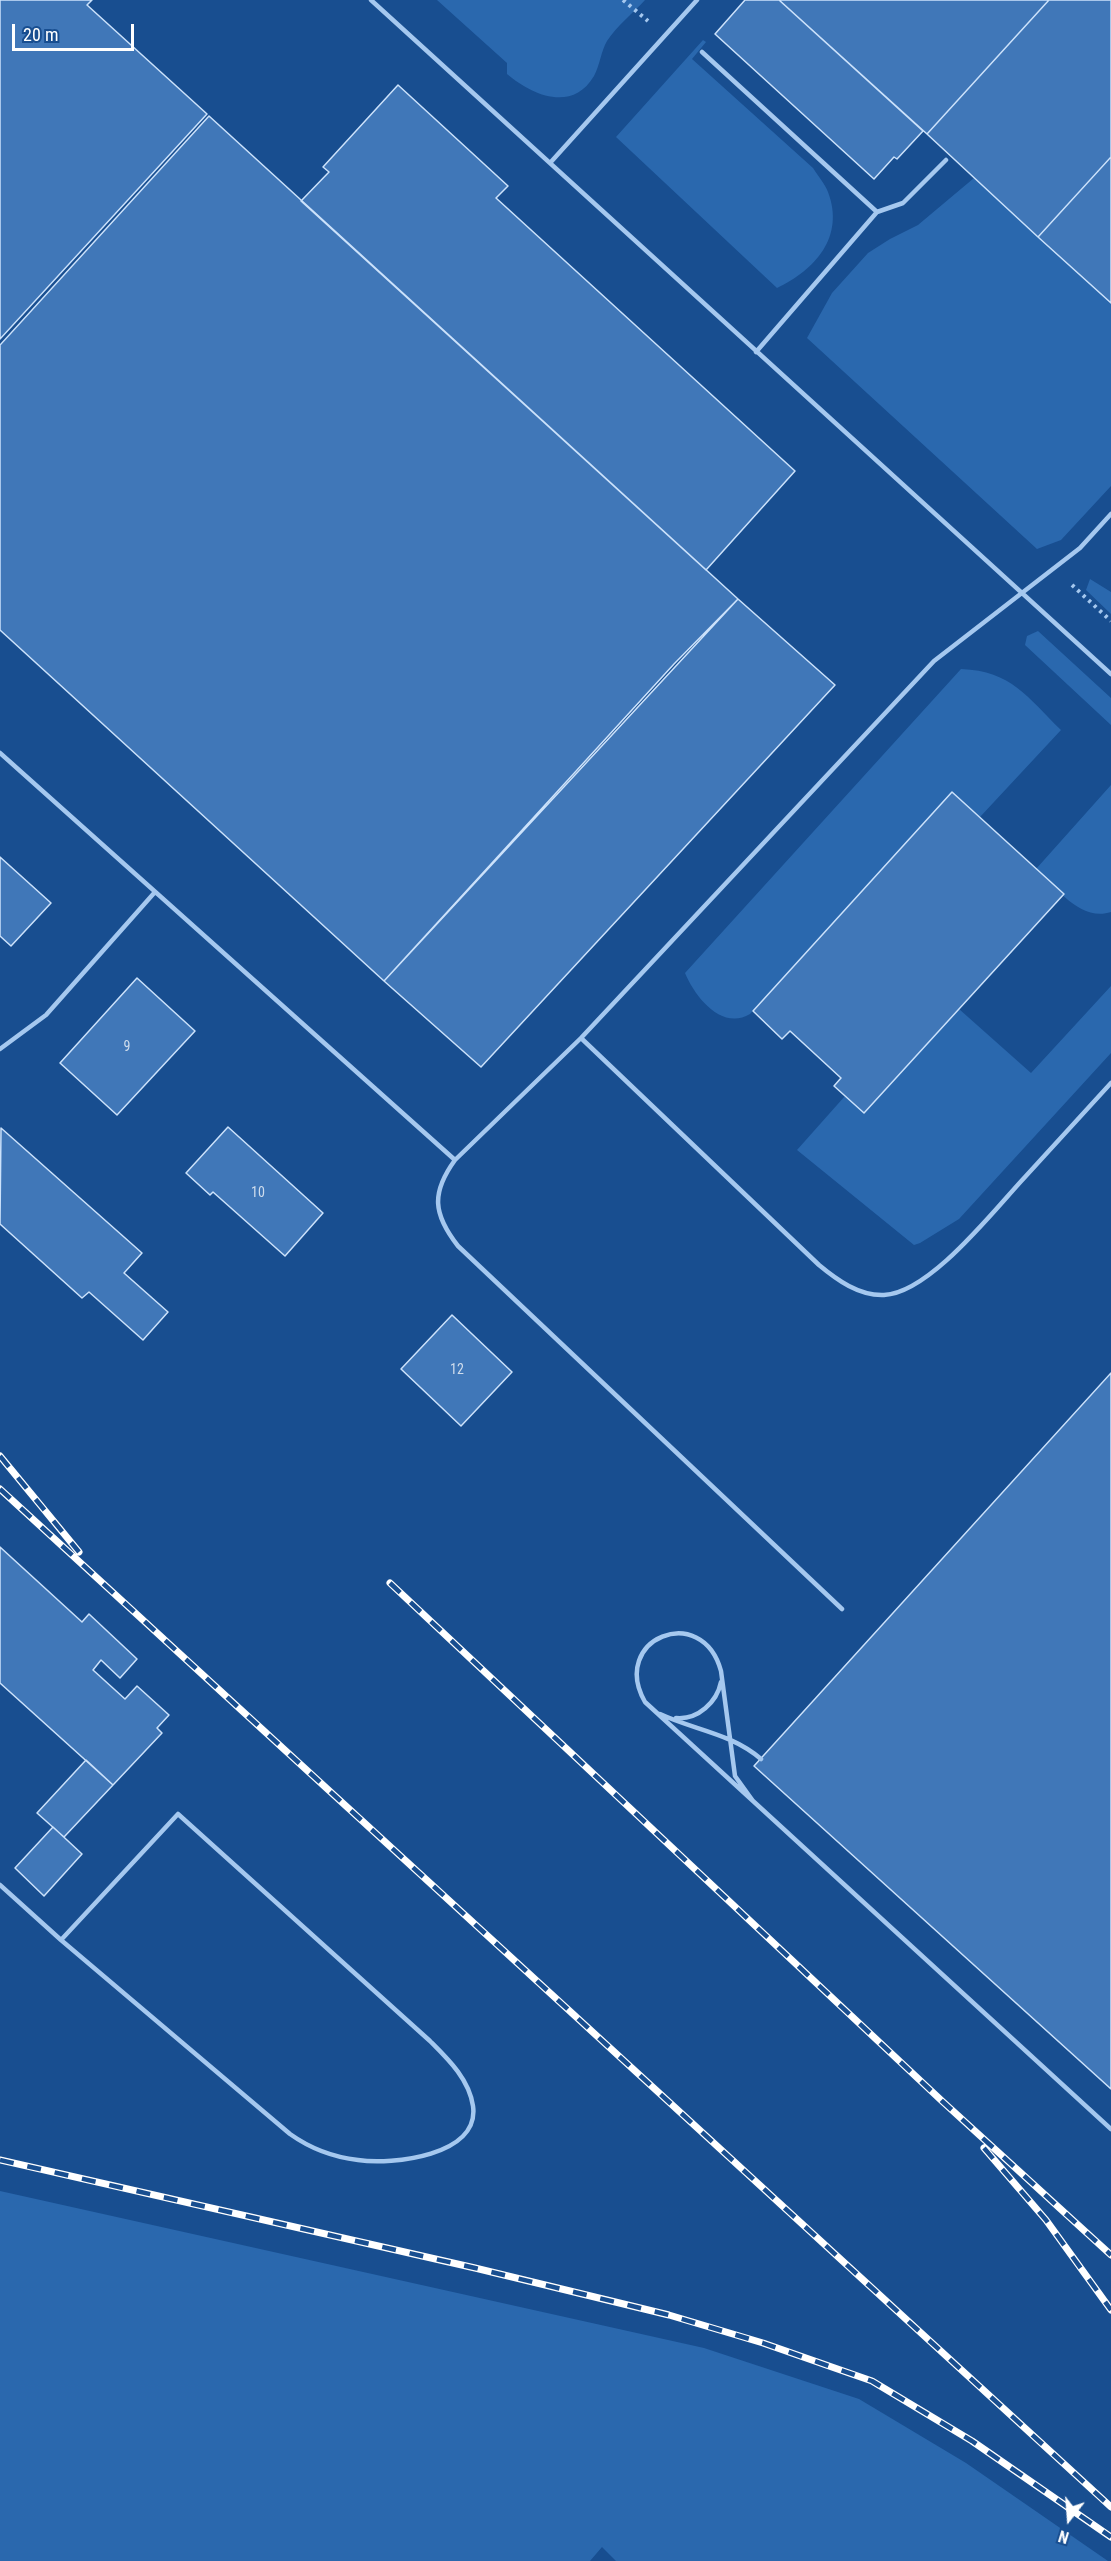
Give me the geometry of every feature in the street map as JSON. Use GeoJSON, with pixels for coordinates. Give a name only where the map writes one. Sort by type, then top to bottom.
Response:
{"type":"FeatureCollection","features":[{"type":"Feature","properties":{"kind":"lane"},"geometry":{"type":"LineString","coordinates":[[371,0],[1111,674]]}},
{"type":"Feature","properties":{"kind":"lane"},"geometry":{"type":"LineString","coordinates":[[550,163],[697,0]]}},
{"type":"Feature","properties":{"kind":"lane"},"geometry":{"type":"LineString","coordinates":[[702,52],[877,212]]}},
{"type":"Feature","properties":{"kind":"lane"},"geometry":{"type":"LineString","coordinates":[[756,352],[877,212],[903,203],[946,159]]}},
{"type":"Feature","properties":{"kind":"lane"},"geometry":{"type":"LineString","coordinates":[[842,1609],[458,1246],[446,1230],[437,1196],[442,1178],[455,1160],[581,1038],[934,661],[1055,570],[1080,548],[1111,514]]}},
{"type":"Feature","properties":{"kind":"lane"},"geometry":{"type":"LineString","coordinates":[[0,753],[455,1160]]}},
{"type":"Feature","properties":{"kind":"lane"},"geometry":{"type":"LineString","coordinates":[[0,1049],[46,1015],[156,892]]}},
{"type":"Feature","properties":{"kind":"lane"},"geometry":{"type":"LineString","coordinates":[[581,1038],[819,1265],[838,1281],[860,1292],[884,1295],[907,1289],[953,1256],[1111,1083]]}},
{"type":"Feature","properties":{"kind":"lane"},"geometry":{"type":"LineString","coordinates":[[753,1802],[735,1776],[721,1671],[717,1657],[709,1646],[697,1637],[683,1633],[669,1634],[656,1639],[641,1655],[635,1676],[638,1690],[645,1702],[753,1802],[1111,2129]]}},
{"type":"Feature","properties":{"kind":"lane"},"geometry":{"type":"LineString","coordinates":[[667,1717],[681,1719],[707,1708],[721,1685],[721,1671]]}},
{"type":"Feature","properties":{"kind":"lane"},"geometry":{"type":"LineString","coordinates":[[655,1711],[729,1738],[746,1746],[761,1759]]}},
{"type":"Feature","properties":{"kind":"lane"},"geometry":{"type":"LineString","coordinates":[[0,1885],[61,1940],[308,2147],[358,2160],[383,2162],[403,2160],[445,2149],[466,2131],[473,2118],[473,2106],[464,2082],[455,2068],[430,2041],[178,1814],[61,1940]]}},
{"type":"Feature","properties":{"kind":"path"},"geometry":{"type":"LineString","coordinates":[[623,0],[665,36]]}},
{"type":"Feature","properties":{"kind":"path"},"geometry":{"type":"LineString","coordinates":[[1055,570],[1111,621]]}},
{"type":"Feature","properties":{"kind":"shaded area"},"geometry":{"type":"Polygon","coordinates":[[[437,0],[645,0],[607,41],[596,72],[585,87],[575,94],[552,97],[528,88],[507,74],[507,63],[437,0]]]}},
{"type":"Feature","properties":{"kind":"shaded area"},"geometry":{"type":"Polygon","coordinates":[[[703,40],[706,42],[692,59],[813,168],[828,192],[833,223],[823,250],[803,272],[777,288],[616,137],[703,40]]]}},
{"type":"Feature","properties":{"kind":"shaded area"},"geometry":{"type":"Polygon","coordinates":[[[974,178],[1111,303],[1111,486],[1061,540],[1037,549],[807,338],[832,293],[868,253],[918,225],[974,178]]]}},
{"type":"Feature","properties":{"kind":"shaded area"},"geometry":{"type":"Polygon","coordinates":[[[1090,579],[1111,592],[1111,614],[1086,590],[1090,579]]]}},
{"type":"Feature","properties":{"kind":"shaded area"},"geometry":{"type":"Polygon","coordinates":[[[1038,631],[1111,698],[1111,725],[1025,645],[1027,636],[1038,631]]]}},
{"type":"Feature","properties":{"kind":"shaded area"},"geometry":{"type":"Polygon","coordinates":[[[961,669],[979,671],[1006,680],[1028,697],[1061,730],[980,817],[952,792],[750,1014],[740,1018],[729,1018],[711,1009],[695,992],[685,973],[961,669]]]}},
{"type":"Feature","properties":{"kind":"shaded area"},"geometry":{"type":"Polygon","coordinates":[[[1111,785],[1111,912],[1100,914],[1079,908],[1069,901],[1036,869],[1111,785]]]}},
{"type":"Feature","properties":{"kind":"shaded area"},"geometry":{"type":"Polygon","coordinates":[[[1111,986],[1111,1053],[959,1219],[920,1243],[914,1245],[797,1150],[845,1096],[864,1113],[959,1009],[1031,1073],[1111,986]]]}},
{"type":"Feature","properties":{"kind":"shaded area"},"geometry":{"type":"Polygon","coordinates":[[[0,2191],[704,2348],[859,2399],[966,2463],[1108,2561],[616,2561],[602,2547],[590,2561],[0,2561],[0,2191]]]}},
{"type":"Feature","properties":{"kind":"building"},"geometry":{"type":"Polygon","coordinates":[[[0,0],[92,0],[87,5],[207,114],[0,339],[0,0]]]}},
{"type":"Feature","properties":{"kind":"building"},"geometry":{"type":"Polygon","coordinates":[[[745,0],[779,0],[923,131],[897,159],[894,157],[874,179],[715,34],[745,0]]]}},
{"type":"Feature","properties":{"kind":"building"},"geometry":{"type":"Polygon","coordinates":[[[779,0],[1049,0],[927,134],[779,0]]]}},
{"type":"Feature","properties":{"kind":"building"},"geometry":{"type":"Polygon","coordinates":[[[1049,0],[1111,0],[1111,157],[1038,237],[927,134],[1049,0]]]}},
{"type":"Feature","properties":{"kind":"building"},"geometry":{"type":"Polygon","coordinates":[[[398,85],[508,186],[496,198],[795,471],[706,570],[301,201],[329,172],[323,167],[398,85]]]}},
{"type":"Feature","properties":{"kind":"building"},"geometry":{"type":"Polygon","coordinates":[[[209,116],[738,599],[674,664],[384,981],[0,630],[0,345],[209,116]]]}},
{"type":"Feature","properties":{"kind":"building"},"geometry":{"type":"Polygon","coordinates":[[[1111,157],[1111,303],[1038,237],[1111,157]]]}},
{"type":"Feature","properties":{"kind":"building"},"geometry":{"type":"Polygon","coordinates":[[[738,599],[835,685],[481,1067],[384,981],[738,599]]]}},
{"type":"Feature","properties":{"kind":"building"},"geometry":{"type":"Polygon","coordinates":[[[952,792],[1064,894],[864,1113],[834,1086],[841,1078],[790,1031],[782,1039],[753,1011],[952,792]]]}},
{"type":"Feature","properties":{"kind":"building"},"geometry":{"type":"Polygon","coordinates":[[[0,857],[51,903],[11,946],[0,936],[0,857]]]}},
{"type":"Feature","properties":{"kind":"building"},"geometry":{"type":"Polygon","coordinates":[[[137,978],[195,1031],[117,1115],[60,1063],[137,978]]]}},
{"type":"Feature","properties":{"kind":"building"},"geometry":{"type":"Polygon","coordinates":[[[228,1127],[323,1213],[285,1256],[213,1192],[210,1195],[186,1173],[228,1127]]]}},
{"type":"Feature","properties":{"kind":"building"},"geometry":{"type":"Polygon","coordinates":[[[1,1128],[142,1253],[124,1273],[168,1312],[143,1340],[89,1292],[82,1298],[0,1224],[1,1128]]]}},
{"type":"Feature","properties":{"kind":"building"},"geometry":{"type":"Polygon","coordinates":[[[452,1315],[512,1372],[461,1426],[401,1369],[452,1315]]]}},
{"type":"Feature","properties":{"kind":"building"},"geometry":{"type":"Polygon","coordinates":[[[1111,1373],[1111,2089],[754,1766],[1111,1373]]]}},
{"type":"Feature","properties":{"kind":"building"},"geometry":{"type":"Polygon","coordinates":[[[0,1547],[82,1622],[89,1614],[137,1659],[120,1678],[101,1660],[93,1670],[125,1699],[137,1686],[169,1715],[157,1728],[162,1733],[113,1785],[0,1683],[0,1547]]]}},
{"type":"Feature","properties":{"kind":"building"},"geometry":{"type":"Polygon","coordinates":[[[86,1760],[113,1785],[64,1837],[37,1813],[86,1760]]]}},
{"type":"Feature","properties":{"kind":"building"},"geometry":{"type":"Polygon","coordinates":[[[53,1827],[82,1854],[44,1896],[15,1868],[53,1827]]]}},
{"type":"Feature","properties":{"kind":"railway"},"geometry":{"type":"LineString","coordinates":[[0,1456],[79,1552]]}},
{"type":"Feature","properties":{"kind":"railway"},"geometry":{"type":"LineString","coordinates":[[0,1489],[1111,2507]]}},
{"type":"Feature","properties":{"kind":"railway"},"geometry":{"type":"LineString","coordinates":[[390,1583],[942,2101],[1111,2255]]}},
{"type":"Feature","properties":{"kind":"railway"},"geometry":{"type":"LineString","coordinates":[[984,2148],[1046,2220],[1111,2310]]}},
{"type":"Feature","properties":{"kind":"railway"},"geometry":{"type":"LineString","coordinates":[[0,2160],[475,2268],[669,2315],[763,2343],[872,2381],[972,2441],[1111,2537]]}}]}
